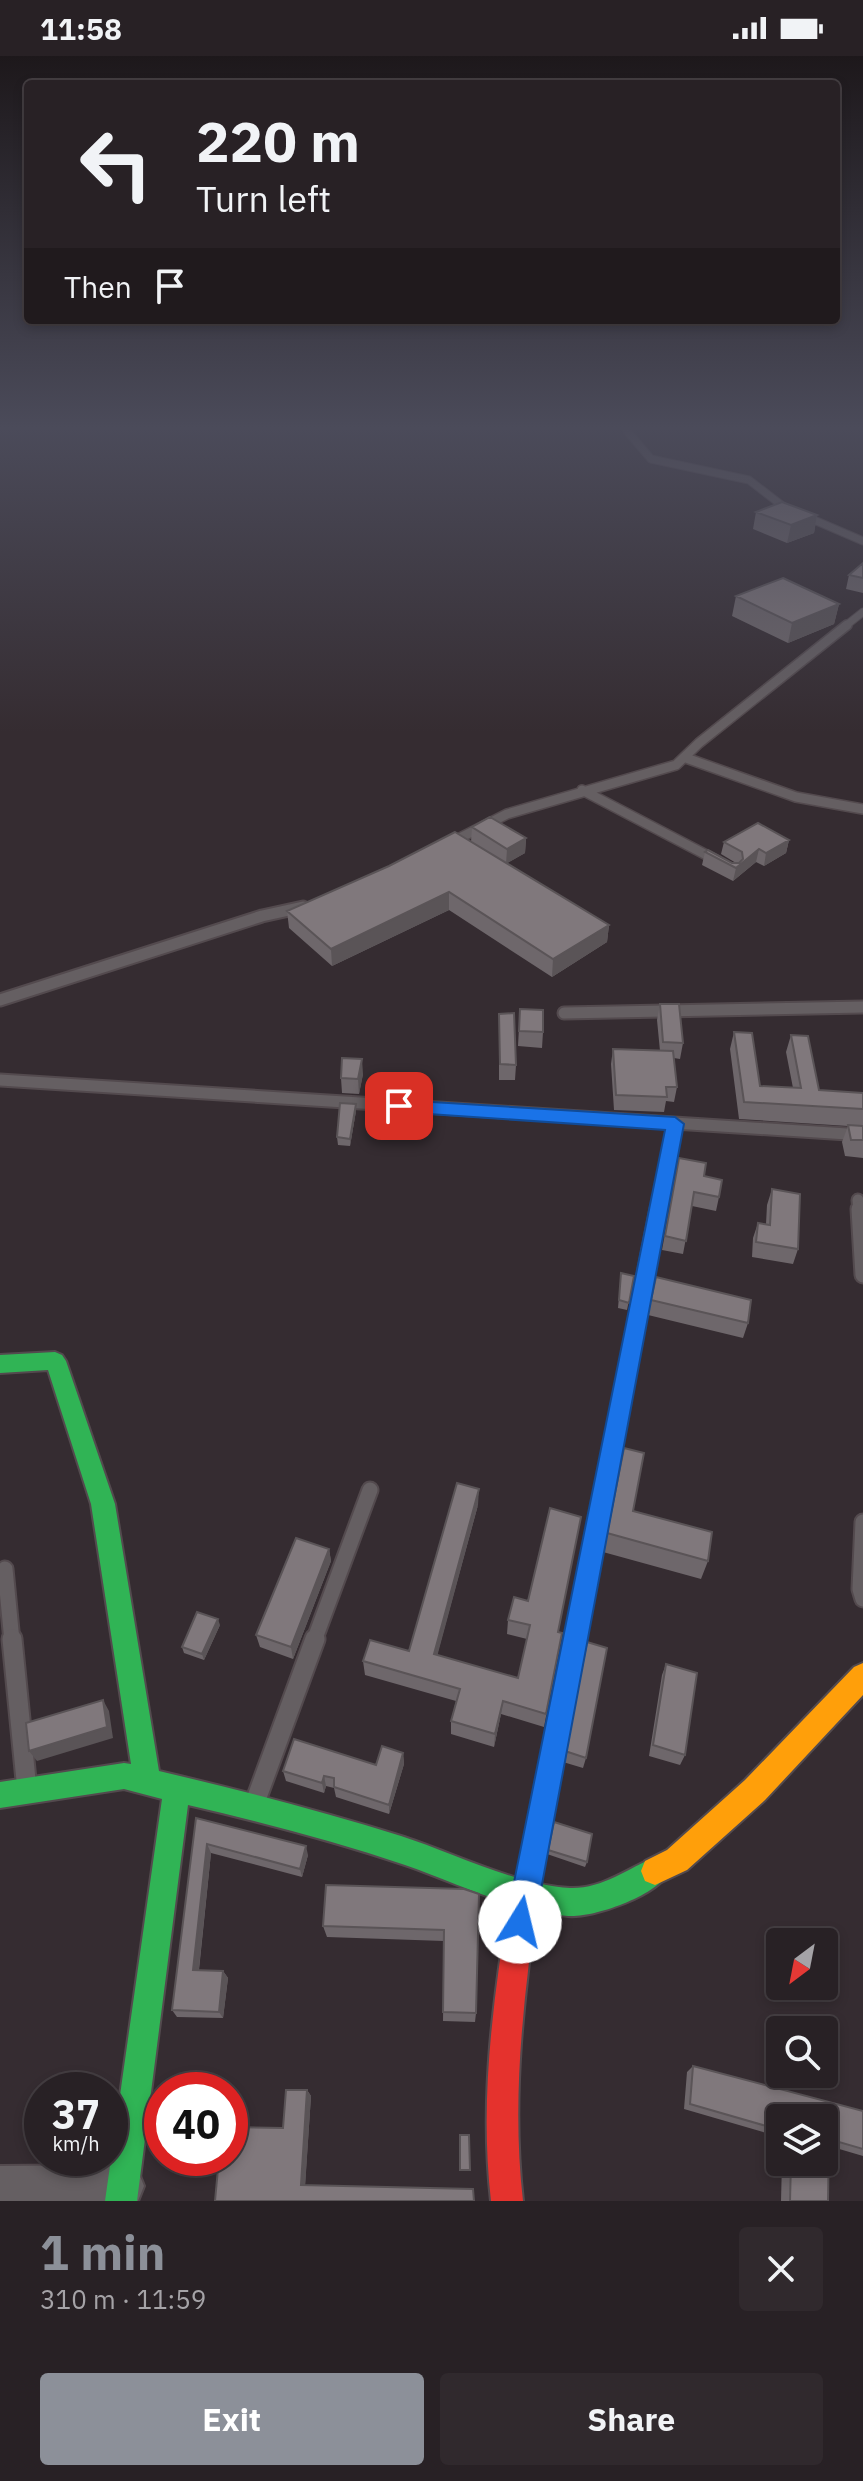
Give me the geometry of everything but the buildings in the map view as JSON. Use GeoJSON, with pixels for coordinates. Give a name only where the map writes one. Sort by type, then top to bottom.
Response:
{"type":"FeatureCollection","features":[{"type":"Feature","properties":{"kind":"street"},"geometry":{"type":"LineString","coordinates":[[0,1364],[55,1361],[103,1504],[147,1780]]}},
{"type":"Feature","properties":{"kind":"street"},"geometry":{"type":"LineString","coordinates":[[0,1795],[124,1776],[147,1780],[401,1850],[524,1893],[570,1902],[606,1897],[677,1860],[755,1790],[863,1676]]}},
{"type":"Feature","properties":{"kind":"street"},"geometry":{"type":"LineString","coordinates":[[0,2187],[122,2194],[177,1788]]}},
{"type":"Feature","properties":{"kind":"street"},"geometry":{"type":"LineString","coordinates":[[507,2201],[502,2175],[500,2065],[524,1893]]}},
{"type":"Feature","properties":{"kind":"lane"},"geometry":{"type":"LineString","coordinates":[[840,531],[863,541]]}},
{"type":"Feature","properties":{"kind":"lane"},"geometry":{"type":"LineString","coordinates":[[438,850],[507,814],[676,765],[699,743],[863,612]]}},
{"type":"Feature","properties":{"kind":"lane"},"geometry":{"type":"LineString","coordinates":[[686,758],[796,797],[863,809]]}},
{"type":"Feature","properties":{"kind":"lane"},"geometry":{"type":"LineString","coordinates":[[582,790],[733,869]]}},
{"type":"Feature","properties":{"kind":"lane"},"geometry":{"type":"LineString","coordinates":[[454,840],[467,847]]}},
{"type":"Feature","properties":{"kind":"lane"},"geometry":{"type":"LineString","coordinates":[[0,1000],[262,916],[317,902]]}},
{"type":"Feature","properties":{"kind":"lane"},"geometry":{"type":"LineString","coordinates":[[564,1013],[863,1007]]}},
{"type":"Feature","properties":{"kind":"lane"},"geometry":{"type":"LineString","coordinates":[[0,1080],[863,1135]]}},
{"type":"Feature","properties":{"kind":"lane"},"geometry":{"type":"LineString","coordinates":[[524,1893],[675,1124]]}},
{"type":"Feature","properties":{"kind":"lane"},"geometry":{"type":"LineString","coordinates":[[858,1200],[863,1275]]}},
{"type":"Feature","properties":{"kind":"lane"},"geometry":{"type":"LineString","coordinates":[[253,1807],[370,1490]]}},
{"type":"Feature","properties":{"kind":"lane"},"geometry":{"type":"LineString","coordinates":[[863,1522],[860,1589],[863,1599]]}},
{"type":"Feature","properties":{"kind":"lane"},"geometry":{"type":"LineString","coordinates":[[5,1569],[27,1791]]}},
{"type":"Feature","properties":{"kind":"traffic: fast"},"geometry":{"type":"LineString","coordinates":[[0,1364],[55,1361],[103,1504],[147,1780]]}},
{"type":"Feature","properties":{"kind":"traffic: fast"},"geometry":{"type":"LineString","coordinates":[[0,1795],[124,1776],[253,1807],[401,1850],[524,1893],[570,1902],[606,1897],[655,1871]]}},
{"type":"Feature","properties":{"kind":"traffic: fast"},"geometry":{"type":"LineString","coordinates":[[121,2201],[177,1788]]}},
{"type":"Feature","properties":{"kind":"traffic: slow"},"geometry":{"type":"LineString","coordinates":[[655,1871],[677,1860],[755,1790],[863,1676]]}},
{"type":"Feature","properties":{"kind":"traffic: jam"},"geometry":{"type":"LineString","coordinates":[[507,2201],[501,2085],[524,1893]]}},
{"type":"Feature","properties":{"kind":"route"},"geometry":{"type":"LineString","coordinates":[[399,1106],[675,1124],[520,1922]]}}]}
